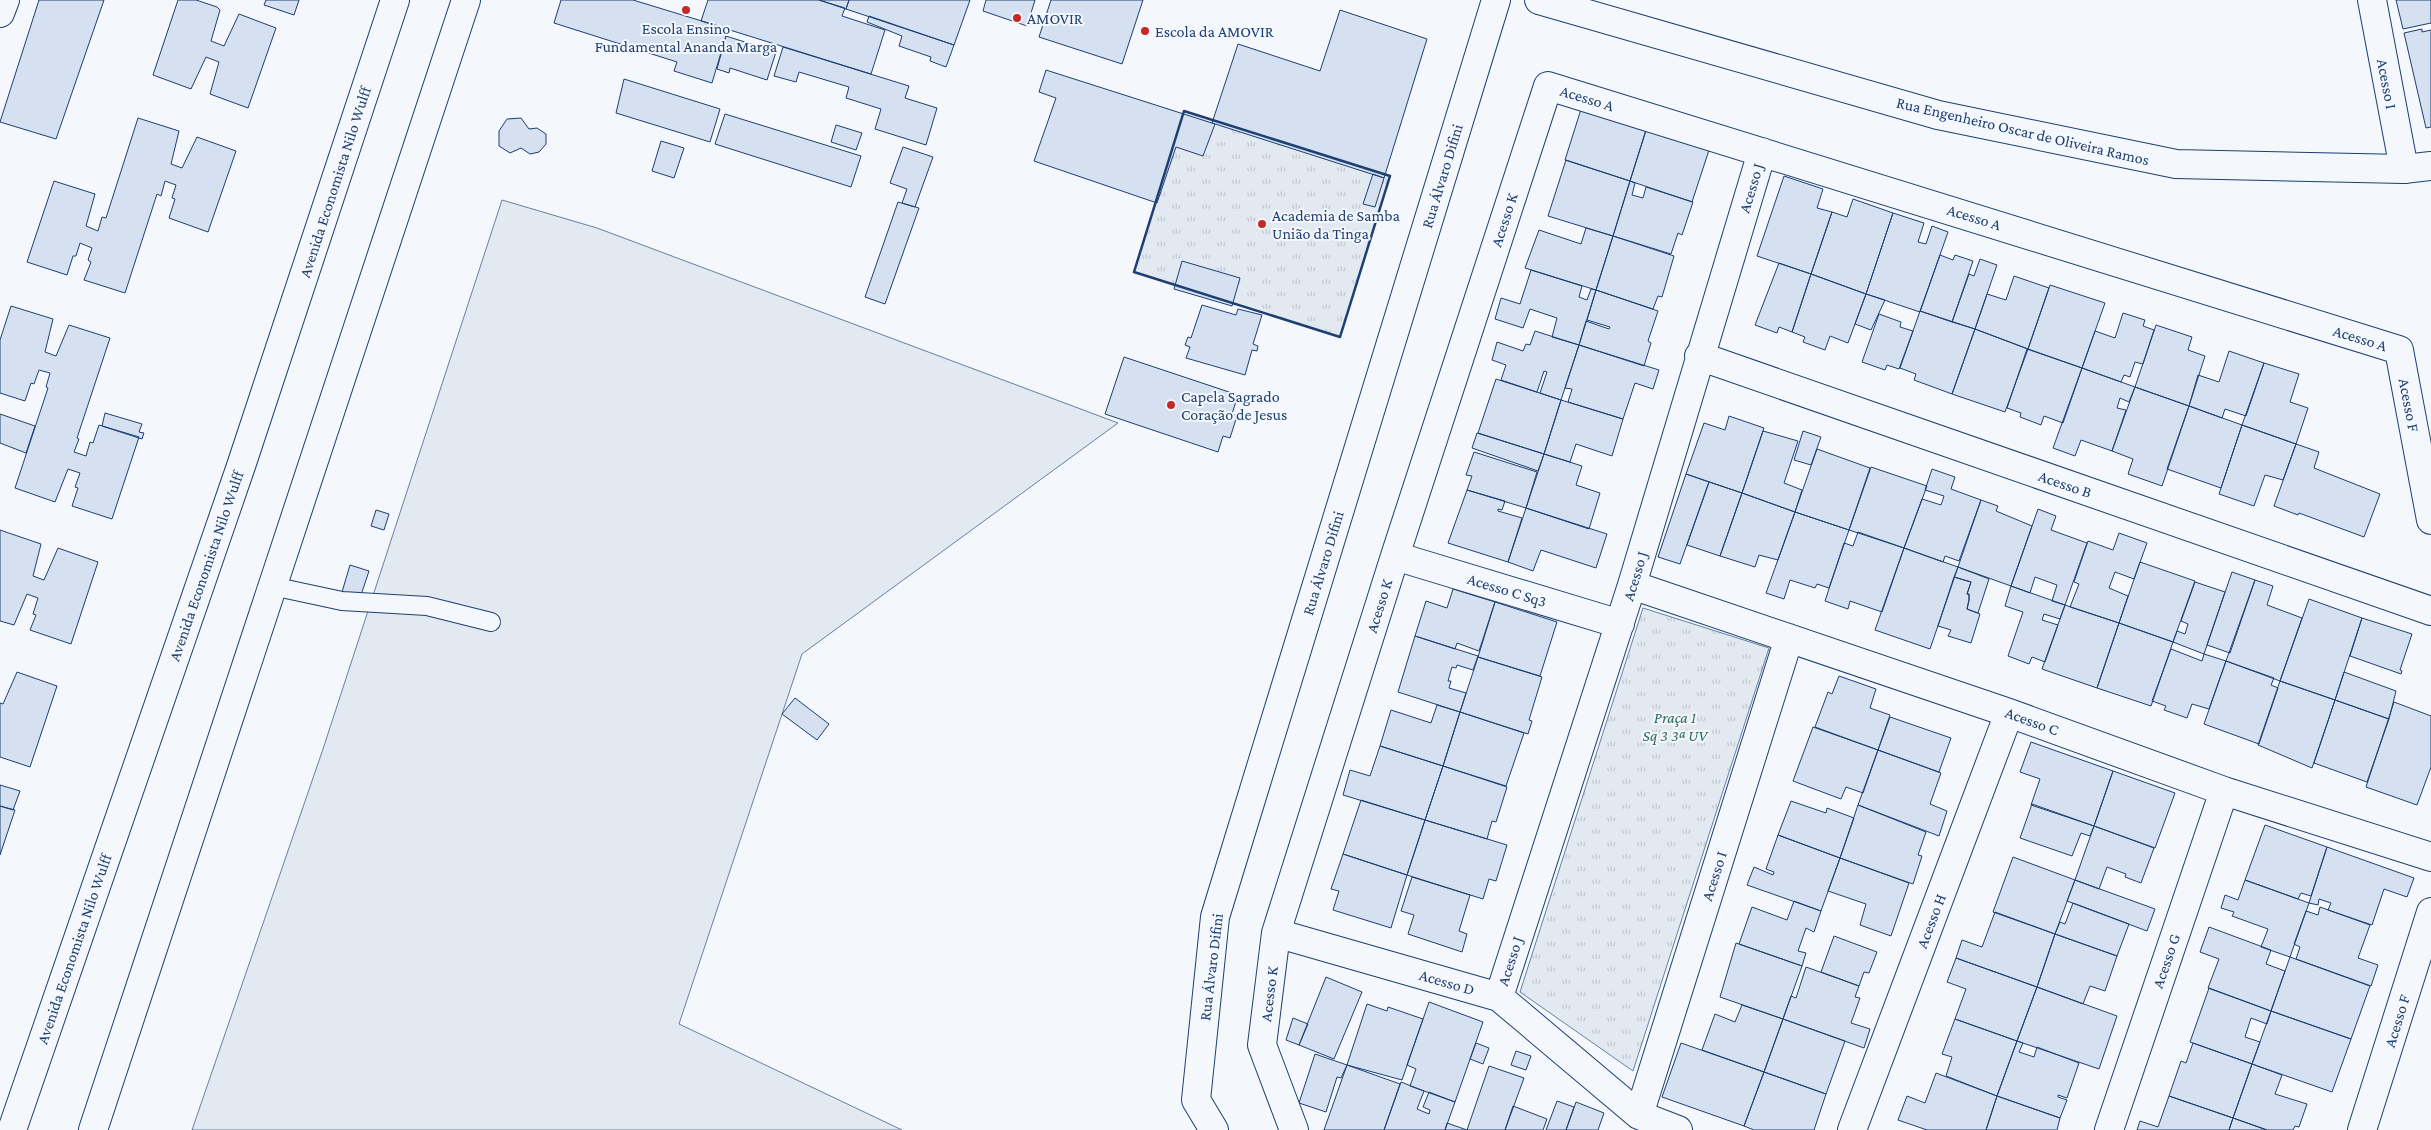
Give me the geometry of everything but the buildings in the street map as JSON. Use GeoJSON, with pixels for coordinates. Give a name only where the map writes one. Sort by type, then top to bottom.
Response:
{"type":"FeatureCollection","features":[{"type":"Feature","properties":{"kind":"street"},"geometry":{"type":"LineString","coordinates":[[0,13],[5,0]]}},
{"type":"Feature","properties":{"kind":"street","name":"Avenida Economista Nilo Wulff"},"geometry":{"type":"LineString","coordinates":[[12,1130],[241,466],[395,0]]}},
{"type":"Feature","properties":{"kind":"street"},"geometry":{"type":"LineString","coordinates":[[93,1130],[466,0]]}},
{"type":"Feature","properties":{"kind":"street","name":"Rua Álvaro Difini"},"geometry":{"type":"LineString","coordinates":[[1214,1130],[1196,1100],[1215,917],[1496,0]]}},
{"type":"Feature","properties":{"kind":"street","name":"Rua Engenheiro Oscar de Oliveira Ramos"},"geometry":{"type":"LineString","coordinates":[[1539,0],[1938,115],[2176,164],[2404,169],[2431,166]]}},
{"type":"Feature","properties":{"kind":"street","name":"Acesso I"},"geometry":{"type":"LineString","coordinates":[[2372,0],[2404,169]]}},
{"type":"Feature","properties":{"kind":"street","name":"Acesso A"},"geometry":{"type":"LineString","coordinates":[[1548,86],[2399,350]]}},
{"type":"Feature","properties":{"kind":"street","name":"Acesso K"},"geometry":{"type":"LineString","coordinates":[[1294,1130],[1262,1045],[1276,933],[1395,556],[1548,86]]}},
{"type":"Feature","properties":{"kind":"street","name":"Acesso J"},"geometry":{"type":"LineString","coordinates":[[1499,996],[1620,624],[1699,356],[1762,152]]}},
{"type":"Feature","properties":{"kind":"street","name":"Acesso F"},"geometry":{"type":"LineString","coordinates":[[2399,350],[2431,520]]}},
{"type":"Feature","properties":{"kind":"street","name":"Acesso B"},"geometry":{"type":"LineString","coordinates":[[1699,356],[2431,611]]}},
{"type":"Feature","properties":{"kind":"street","name":"Acesso C Sq3"},"geometry":{"type":"LineString","coordinates":[[1395,556],[1620,624]]}},
{"type":"Feature","properties":{"kind":"street","name":"Acesso C"},"geometry":{"type":"LineString","coordinates":[[1632,585],[2010,713],[2224,791],[2431,856]]}},
{"type":"Feature","properties":{"kind":"street","name":"Acesso I"},"geometry":{"type":"LineString","coordinates":[[1639,1115],[1789,638]]}},
{"type":"Feature","properties":{"kind":"street","name":"Acesso H"},"geometry":{"type":"LineString","coordinates":[[1852,1130],[2010,713]]}},
{"type":"Feature","properties":{"kind":"street","name":"Acesso G"},"geometry":{"type":"LineString","coordinates":[[2108,1130],[2224,791]]}},
{"type":"Feature","properties":{"kind":"street","name":"Acesso F"},"geometry":{"type":"LineString","coordinates":[[2362,1130],[2431,912]]}},
{"type":"Feature","properties":{"kind":"street","name":"Acesso D"},"geometry":{"type":"LineString","coordinates":[[1276,933],[1499,996],[1639,1115],[1678,1130]]}},
{"type":"Feature","properties":{"kind":"lane"},"geometry":{"type":"LineString","coordinates":[[272,586],[342,601],[427,606],[491,622]]}},
{"type":"Feature","properties":{"kind":"green space","name":"Academia de Samba União da Tinga"},"geometry":{"type":"Polygon","coordinates":[[[1184,111],[1390,176],[1340,337],[1134,272],[1184,111]]]}},
{"type":"Feature","properties":{"kind":"green space"},"geometry":{"type":"Polygon","coordinates":[[[502,200],[597,228],[1118,423],[802,654],[679,1024],[902,1130],[192,1130],[323,749],[502,200]]]}},
{"type":"Feature","properties":{"kind":"green space","name":"Praça 1 Sq 3 3ª UV"},"geometry":{"type":"Polygon","coordinates":[[[1643,608],[1769,648],[1633,1071],[1520,992],[1643,608]]]}},
{"type":"Feature","properties":{"kind":"wall"},"geometry":{"type":"LineString","coordinates":[[1184,111],[1390,176],[1340,337],[1134,272],[1184,111]]}},
{"type":"Feature","properties":{"kind":"place","name":"Escola Ensino Fundamental Ananda Marga"},"geometry":{"type":"Point","coordinates":[686,10]}},
{"type":"Feature","properties":{"kind":"place","name":"AMOVIR"},"geometry":{"type":"Point","coordinates":[1017,18]}},
{"type":"Feature","properties":{"kind":"place","name":"Escola da AMOVIR"},"geometry":{"type":"Point","coordinates":[1145,31]}},
{"type":"Feature","properties":{"kind":"place","name":"Academia de Samba União da Tinga"},"geometry":{"type":"Point","coordinates":[1262,224]}},
{"type":"Feature","properties":{"kind":"place","name":"Capela Sagrado Coração de Jesus"},"geometry":{"type":"Point","coordinates":[1171,405]}}]}
